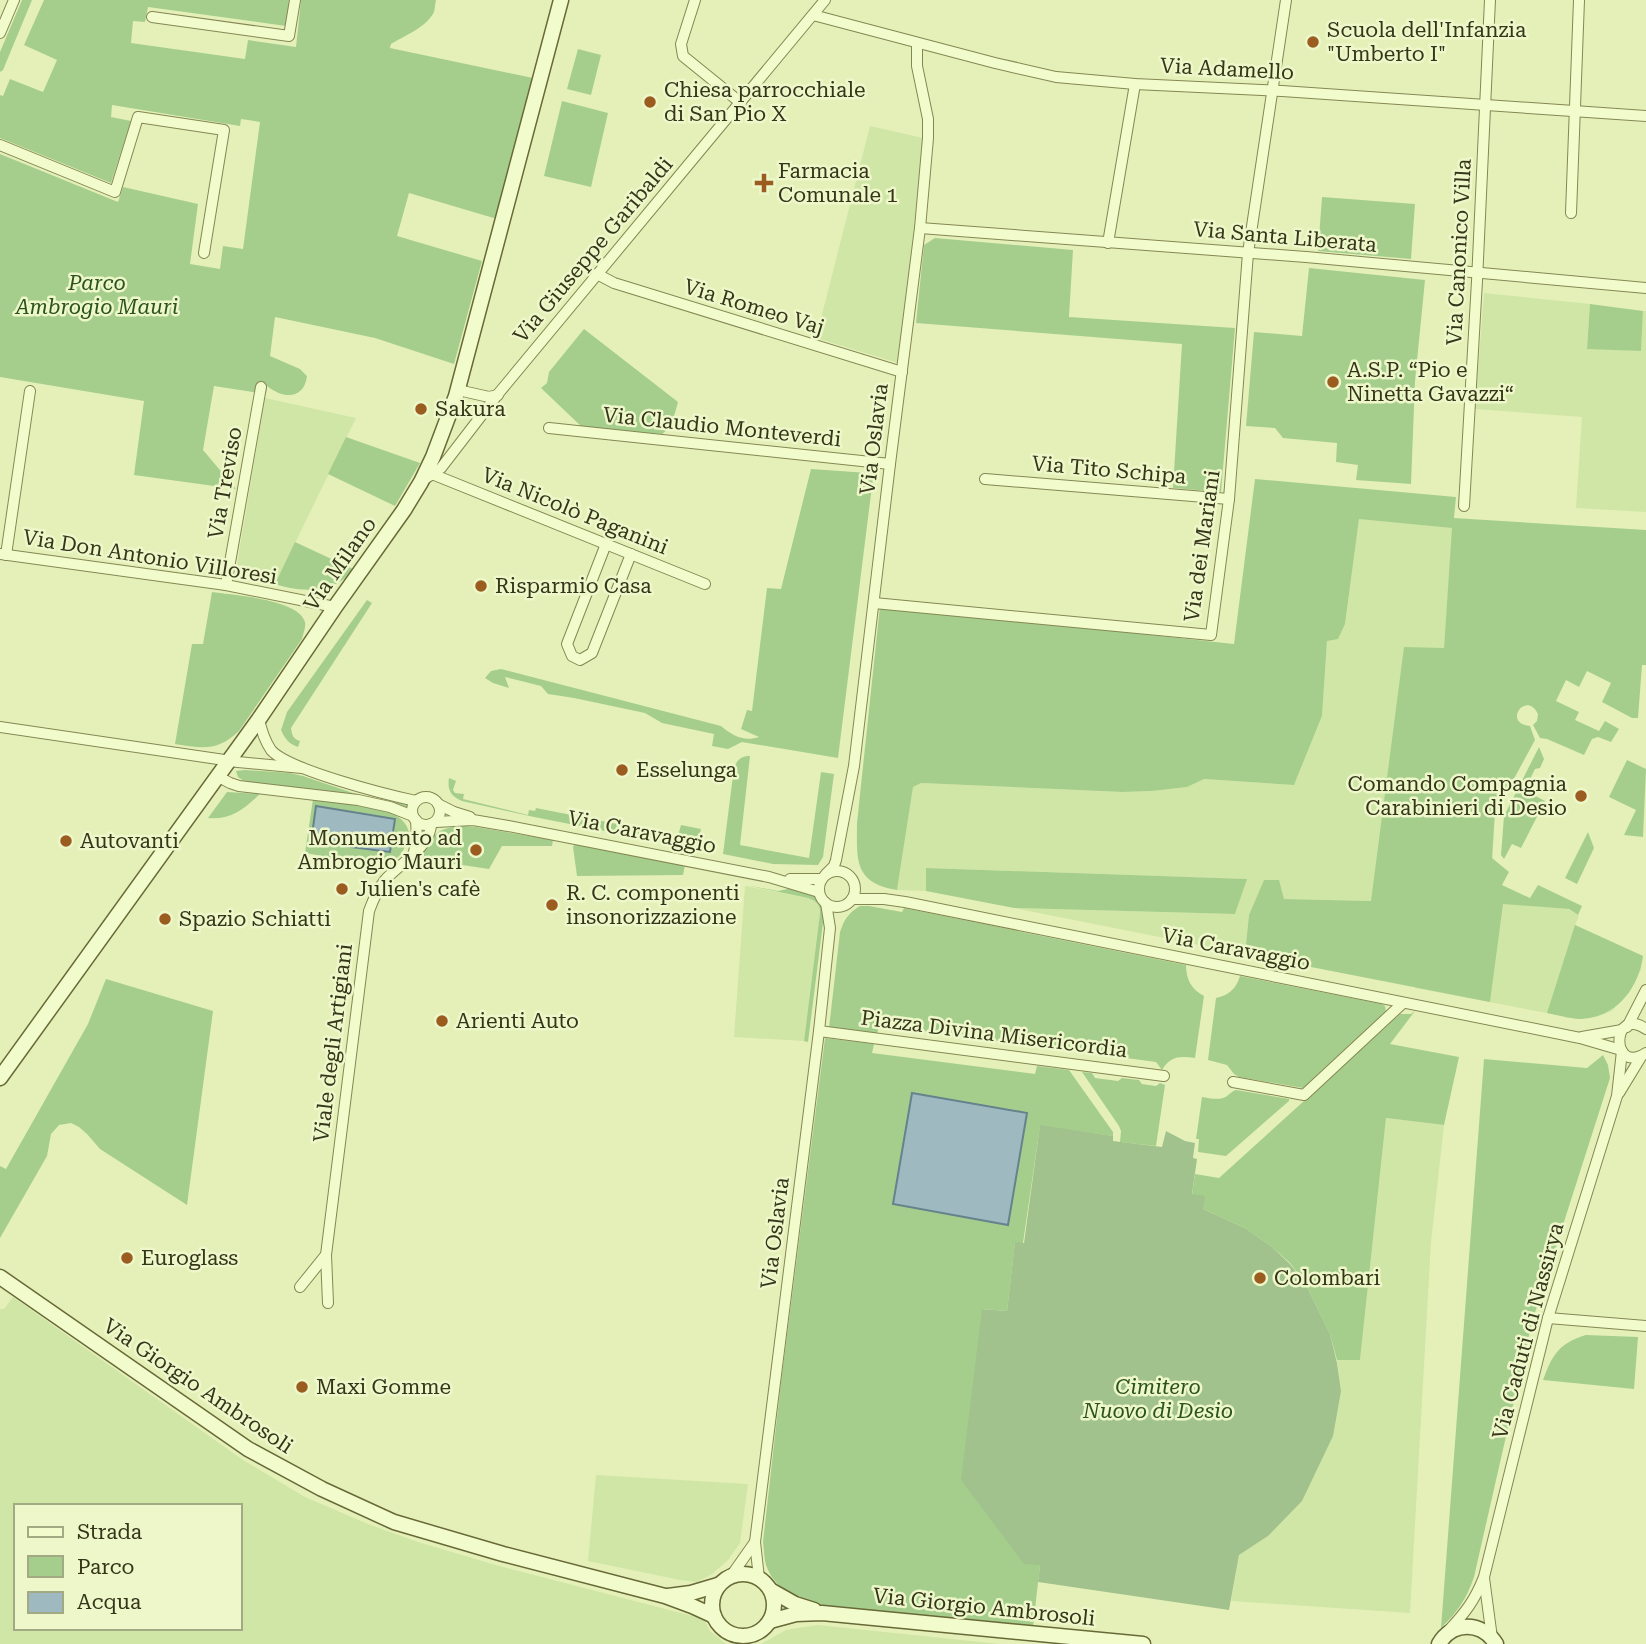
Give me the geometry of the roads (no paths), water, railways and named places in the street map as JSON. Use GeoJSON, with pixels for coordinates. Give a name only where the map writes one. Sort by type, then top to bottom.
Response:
{"type":"FeatureCollection","features":[{"type":"Feature","properties":{"kind":"main road","name":"Via Milano"},"geometry":{"type":"LineString","coordinates":[[0,1079],[259,719],[426,478],[458,390],[561,0]]}},
{"type":"Feature","properties":{"kind":"main road","name":"Via Giorgio Ambrosoli"},"geometry":{"type":"LineString","coordinates":[[0,1277],[248,1449],[322,1489],[394,1522],[665,1596],[714,1616]]}},
{"type":"Feature","properties":{"kind":"main road"},"geometry":{"type":"LineString","coordinates":[[740,1573],[759,1578],[772,1591],[775,1606],[770,1621],[764,1629],[755,1634],[736,1636],[726,1631],[714,1616],[712,1605],[718,1585],[740,1573]]}},
{"type":"Feature","properties":{"kind":"main road","name":"Via Giorgio Ambrosoli"},"geometry":{"type":"LineString","coordinates":[[665,1596],[691,1593],[718,1585]]}},
{"type":"Feature","properties":{"kind":"main road","name":"Via Giorgio Ambrosoli"},"geometry":{"type":"LineString","coordinates":[[772,1591],[795,1604],[822,1613]]}},
{"type":"Feature","properties":{"kind":"main road","name":"Via Giorgio Ambrosoli"},"geometry":{"type":"LineString","coordinates":[[770,1621],[796,1614],[822,1613],[1143,1644]]}},
{"type":"Feature","properties":{"kind":"main road"},"geometry":{"type":"LineString","coordinates":[[1439,1640],[1456,1628],[1466,1626],[1485,1631],[1494,1641]]}},
{"type":"Feature","properties":{"kind":"street"},"geometry":{"type":"LineString","coordinates":[[0,33],[14,0]]}},
{"type":"Feature","properties":{"kind":"street"},"geometry":{"type":"LineString","coordinates":[[152,17],[289,36],[295,0]]}},
{"type":"Feature","properties":{"kind":"street"},"geometry":{"type":"LineString","coordinates":[[695,0],[681,44],[683,56],[741,103]]}},
{"type":"Feature","properties":{"kind":"street","name":"Via Giuseppe Garibaldi"},"geometry":{"type":"LineString","coordinates":[[426,478],[441,468],[498,394],[825,0]]}},
{"type":"Feature","properties":{"kind":"street","name":"Via dei Mariani"},"geometry":{"type":"LineString","coordinates":[[874,603],[1211,635],[1229,499],[1248,253],[1286,0]]}},
{"type":"Feature","properties":{"kind":"street","name":"Via Canonico Villa"},"geometry":{"type":"LineString","coordinates":[[1464,506],[1490,0]]}},
{"type":"Feature","properties":{"kind":"street"},"geometry":{"type":"LineString","coordinates":[[1571,212],[1579,0]]}},
{"type":"Feature","properties":{"kind":"street","name":"Via Adamello"},"geometry":{"type":"LineString","coordinates":[[813,15],[1056,77],[1646,116]]}},
{"type":"Feature","properties":{"kind":"street","name":"Via Oslavia"},"geometry":{"type":"LineString","coordinates":[[824,876],[834,866],[854,766],[920,228],[928,119],[917,66],[917,43]]}},
{"type":"Feature","properties":{"kind":"street"},"geometry":{"type":"LineString","coordinates":[[1108,243],[1135,84]]}},
{"type":"Feature","properties":{"kind":"street"},"geometry":{"type":"LineString","coordinates":[[0,145],[115,192],[138,117],[223,130],[204,253]]}},
{"type":"Feature","properties":{"kind":"street","name":"Via Santa Liberata"},"geometry":{"type":"LineString","coordinates":[[920,228],[1306,257],[1646,288]]}},
{"type":"Feature","properties":{"kind":"street","name":"Via Romeo Vaj"},"geometry":{"type":"LineString","coordinates":[[597,274],[614,284],[902,372]]}},
{"type":"Feature","properties":{"kind":"street","name":"Via Treviso"},"geometry":{"type":"LineString","coordinates":[[226,585],[261,387]]}},
{"type":"Feature","properties":{"kind":"street"},"geometry":{"type":"LineString","coordinates":[[458,390],[489,397],[498,394]]}},
{"type":"Feature","properties":{"kind":"street"},"geometry":{"type":"LineString","coordinates":[[3,554],[30,391]]}},
{"type":"Feature","properties":{"kind":"street","name":"Via Claudio Monteverdi"},"geometry":{"type":"LineString","coordinates":[[550,428],[890,464]]}},
{"type":"Feature","properties":{"kind":"street","name":"Via Nicolò Paganini"},"geometry":{"type":"LineString","coordinates":[[426,478],[606,544],[705,584]]}},
{"type":"Feature","properties":{"kind":"street","name":"Via Tito Schipa"},"geometry":{"type":"LineString","coordinates":[[985,478],[1229,499]]}},
{"type":"Feature","properties":{"kind":"street"},"geometry":{"type":"LineString","coordinates":[[606,544],[567,644],[572,656],[580,660],[592,653],[631,554]]}},
{"type":"Feature","properties":{"kind":"street","name":"Via Don Antonio Villoresi"},"geometry":{"type":"LineString","coordinates":[[3,554],[226,585],[335,607]]}},
{"type":"Feature","properties":{"kind":"street"},"geometry":{"type":"LineString","coordinates":[[217,776],[239,786],[358,800],[390,807],[422,824],[433,823],[440,813],[438,804],[430,797],[416,801],[395,797],[302,768],[271,749],[259,719]]}},
{"type":"Feature","properties":{"kind":"street"},"geometry":{"type":"LineString","coordinates":[[0,727],[302,768]]}},
{"type":"Feature","properties":{"kind":"street"},"geometry":{"type":"LineString","coordinates":[[414,852],[417,838],[413,807],[416,801]]}},
{"type":"Feature","properties":{"kind":"street","name":"Via Caravaggio"},"geometry":{"type":"LineString","coordinates":[[438,804],[454,813],[508,826]]}},
{"type":"Feature","properties":{"kind":"street","name":"Via Caravaggio"},"geometry":{"type":"LineString","coordinates":[[433,823],[473,820],[508,826],[769,877],[819,892]]}},
{"type":"Feature","properties":{"kind":"street","name":"Viale degli Artigiani"},"geometry":{"type":"LineString","coordinates":[[328,1303],[326,1255],[369,911],[379,888],[425,843],[433,823]]}},
{"type":"Feature","properties":{"kind":"street","name":"Via Oslavia"},"geometry":{"type":"LineString","coordinates":[[841,840],[842,858],[849,875]]}},
{"type":"Feature","properties":{"kind":"street"},"geometry":{"type":"LineString","coordinates":[[838,870],[849,875],[855,885],[852,899],[842,906],[831,906],[819,892],[824,876],[838,870]]}},
{"type":"Feature","properties":{"kind":"street","name":"Via Caravaggio"},"geometry":{"type":"LineString","coordinates":[[769,877],[795,879],[824,876]]}},
{"type":"Feature","properties":{"kind":"street","name":"Via Caravaggio"},"geometry":{"type":"LineString","coordinates":[[855,885],[884,899]]}},
{"type":"Feature","properties":{"kind":"street","name":"Via Caravaggio"},"geometry":{"type":"LineString","coordinates":[[852,899],[884,899],[1580,1038],[1621,1051],[1630,1057],[1643,1055]]}},
{"type":"Feature","properties":{"kind":"street","name":"Via Oslavia"},"geometry":{"type":"LineString","coordinates":[[759,1578],[755,1542],[819,1031],[830,928],[826,902]]}},
{"type":"Feature","properties":{"kind":"street","name":"Via Oslavia"},"geometry":{"type":"LineString","coordinates":[[830,928],[842,906]]}},
{"type":"Feature","properties":{"kind":"street"},"geometry":{"type":"LineString","coordinates":[[1625,1028],[1646,990]]}},
{"type":"Feature","properties":{"kind":"street"},"geometry":{"type":"LineString","coordinates":[[1233,1082],[1304,1095],[1403,1003]]}},
{"type":"Feature","properties":{"kind":"street","name":"Via Caravaggio"},"geometry":{"type":"LineString","coordinates":[[1580,1038],[1636,1025],[1646,1029]]}},
{"type":"Feature","properties":{"kind":"street","name":"Via Caduti di Nassirya"},"geometry":{"type":"LineString","coordinates":[[1439,1640],[1469,1608],[1484,1577],[1548,1318],[1617,1096],[1621,1051],[1618,1040],[1625,1028]]}},
{"type":"Feature","properties":{"kind":"street","name":"Piazza Divina Misericordia"},"geometry":{"type":"LineString","coordinates":[[819,1031],[1164,1076]]}},
{"type":"Feature","properties":{"kind":"street","name":"Via Caduti di Nassirya"},"geometry":{"type":"LineString","coordinates":[[1617,1096],[1643,1055]]}},
{"type":"Feature","properties":{"kind":"street"},"geometry":{"type":"LineString","coordinates":[[300,1287],[326,1255]]}},
{"type":"Feature","properties":{"kind":"street"},"geometry":{"type":"LineString","coordinates":[[1548,1318],[1646,1326]]}},
{"type":"Feature","properties":{"kind":"street","name":"Via Oslavia"},"geometry":{"type":"LineString","coordinates":[[731,1576],[755,1542]]}},
{"type":"Feature","properties":{"kind":"street","name":"Via Caduti di Nassirya"},"geometry":{"type":"LineString","coordinates":[[1484,1577],[1494,1641]]}},
{"type":"Feature","properties":{"kind":"water"},"geometry":{"type":"Polygon","coordinates":[[[316,806],[395,819],[390,852],[311,842],[316,806]]]}},
{"type":"Feature","properties":{"kind":"water"},"geometry":{"type":"Polygon","coordinates":[[[912,1093],[1027,1113],[1008,1225],[893,1204],[912,1093]]]}},
{"type":"Feature","properties":{"kind":"place","name":"Scuola dell'Infanzia \"Umberto I\""},"geometry":{"type":"Point","coordinates":[1313,42]}},
{"type":"Feature","properties":{"kind":"place","name":"Chiesa parrocchiale di San Pio X"},"geometry":{"type":"Point","coordinates":[650,102]}},
{"type":"Feature","properties":{"kind":"place","name":"Farmacia Comunale 1"},"geometry":{"type":"Point","coordinates":[764,183]}},
{"type":"Feature","properties":{"kind":"place","name":"A.S.P. “Pio e Ninetta Gavazzi“"},"geometry":{"type":"Point","coordinates":[1333,382]}},
{"type":"Feature","properties":{"kind":"place","name":"Sakura"},"geometry":{"type":"Point","coordinates":[421,409]}},
{"type":"Feature","properties":{"kind":"place","name":"Risparmio Casa"},"geometry":{"type":"Point","coordinates":[481,586]}},
{"type":"Feature","properties":{"kind":"place","name":"Esselunga"},"geometry":{"type":"Point","coordinates":[622,770]}},
{"type":"Feature","properties":{"kind":"place","name":"Comando Compagnia Carabinieri di Desio"},"geometry":{"type":"Point","coordinates":[1581,796]}},
{"type":"Feature","properties":{"kind":"place","name":"Autovanti"},"geometry":{"type":"Point","coordinates":[66,841]}},
{"type":"Feature","properties":{"kind":"place","name":"Monumento ad Ambrogio Mauri"},"geometry":{"type":"Point","coordinates":[476,850]}},
{"type":"Feature","properties":{"kind":"place","name":"Julien's cafè"},"geometry":{"type":"Point","coordinates":[342,889]}},
{"type":"Feature","properties":{"kind":"place","name":"R. C. componenti insonorizzazione"},"geometry":{"type":"Point","coordinates":[552,905]}},
{"type":"Feature","properties":{"kind":"place","name":"Spazio Schiatti"},"geometry":{"type":"Point","coordinates":[165,919]}},
{"type":"Feature","properties":{"kind":"place","name":"Arienti Auto"},"geometry":{"type":"Point","coordinates":[442,1021]}},
{"type":"Feature","properties":{"kind":"place","name":"Euroglass"},"geometry":{"type":"Point","coordinates":[127,1258]}},
{"type":"Feature","properties":{"kind":"place","name":"Colombari"},"geometry":{"type":"Point","coordinates":[1260,1278]}},
{"type":"Feature","properties":{"kind":"place","name":"Maxi Gomme"},"geometry":{"type":"Point","coordinates":[302,1387]}},
{"type":"Feature","properties":{"kind":"park label","name":"Parco Ambrogio Mauri"},"geometry":{"type":"Point","coordinates":[97,295]}},
{"type":"Feature","properties":{"kind":"park label","name":"Cimitero Nuovo di Desio"},"geometry":{"type":"Point","coordinates":[1158,1399]}}]}
